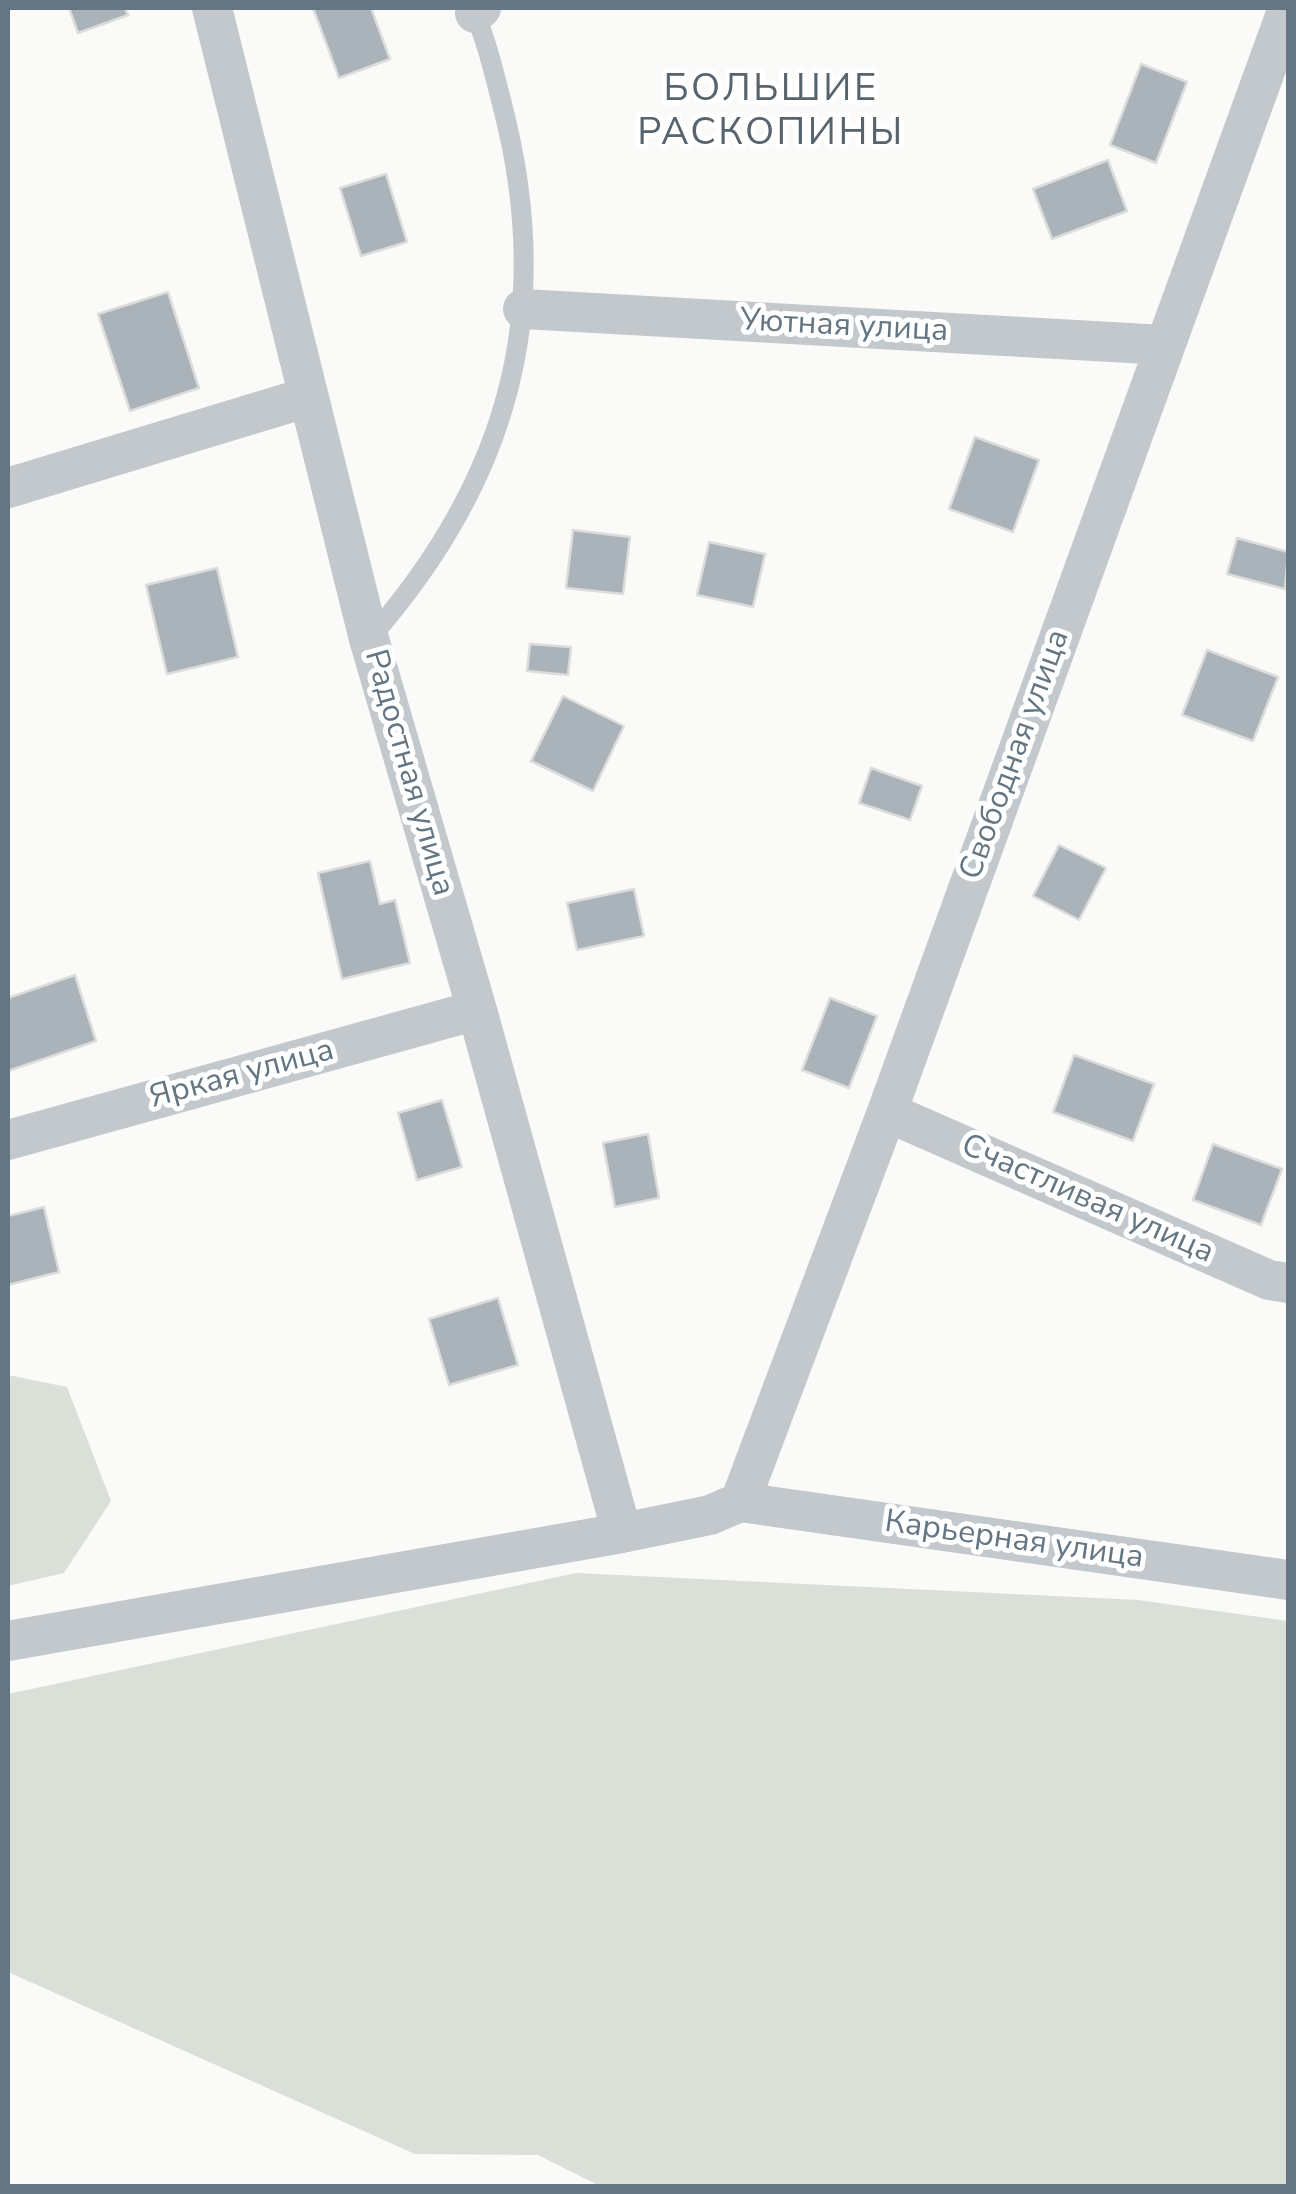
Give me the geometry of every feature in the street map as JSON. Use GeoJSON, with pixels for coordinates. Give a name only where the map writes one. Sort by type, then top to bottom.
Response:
{"type":"FeatureCollection","features":[{"type":"Feature","properties":{"kind":"street","name":"Радостная улица"},"geometry":{"type":"LineString","coordinates":[[212,8],[369,639],[478,1010],[622,1534]]}},
{"type":"Feature","properties":{"kind":"street","name":"Свободная улица"},"geometry":{"type":"LineString","coordinates":[[740,1502],[1288,8]]}},
{"type":"Feature","properties":{"kind":"street","name":"Уютная улица"},"geometry":{"type":"LineString","coordinates":[[523,309],[1165,346]]}},
{"type":"Feature","properties":{"kind":"street"},"geometry":{"type":"LineString","coordinates":[[8,488],[308,397]]}},
{"type":"Feature","properties":{"kind":"street","name":"Яркая улица"},"geometry":{"type":"LineString","coordinates":[[8,1140],[478,1010]]}},
{"type":"Feature","properties":{"kind":"street","name":"Счастливая улица"},"geometry":{"type":"LineString","coordinates":[[886,1112],[1269,1280],[1288,1283]]}},
{"type":"Feature","properties":{"kind":"street"},"geometry":{"type":"LineString","coordinates":[[8,1641],[622,1534],[710,1515],[740,1502]]}},
{"type":"Feature","properties":{"kind":"street","name":"Карьерная улица"},"geometry":{"type":"LineString","coordinates":[[740,1502],[1288,1580]]}},
{"type":"Feature","properties":{"kind":"lane"},"geometry":{"type":"LineString","coordinates":[[369,639],[410,593],[445,542],[475,487],[498,430],[514,370],[523,309],[525,233],[516,157],[476,9]]}},
{"type":"Feature","properties":{"kind":"shaded area"},"geometry":{"type":"Polygon","coordinates":[[[8,1375],[67,1387],[111,1501],[64,1573],[8,1586],[8,1375]]]}},
{"type":"Feature","properties":{"kind":"shaded area"},"geometry":{"type":"Polygon","coordinates":[[[576,1573],[1138,1600],[1288,1621],[1288,2186],[600,2186],[538,2155],[415,2154],[8,1972],[8,1694],[576,1573]]]}},
{"type":"Feature","properties":{"kind":"building"},"geometry":{"type":"Polygon","coordinates":[[[69,8],[125,8],[128,15],[78,33],[69,8]]]}},
{"type":"Feature","properties":{"kind":"building"},"geometry":{"type":"Polygon","coordinates":[[[313,8],[371,8],[390,59],[339,78],[313,8]]]}},
{"type":"Feature","properties":{"kind":"building"},"geometry":{"type":"Polygon","coordinates":[[[1141,64],[1187,82],[1156,163],[1110,145],[1141,64]]]}},
{"type":"Feature","properties":{"kind":"building"},"geometry":{"type":"Polygon","coordinates":[[[1108,160],[1127,211],[1052,239],[1033,189],[1108,160]]]}},
{"type":"Feature","properties":{"kind":"building"},"geometry":{"type":"Polygon","coordinates":[[[386,174],[407,242],[361,256],[340,188],[386,174]]]}},
{"type":"Feature","properties":{"kind":"building"},"geometry":{"type":"Polygon","coordinates":[[[168,292],[199,388],[130,411],[98,314],[168,292]]]}},
{"type":"Feature","properties":{"kind":"building"},"geometry":{"type":"Polygon","coordinates":[[[975,437],[1039,460],[1013,532],[949,509],[975,437]]]}},
{"type":"Feature","properties":{"kind":"building"},"geometry":{"type":"Polygon","coordinates":[[[573,530],[630,537],[623,594],[566,588],[573,530]]]}},
{"type":"Feature","properties":{"kind":"building"},"geometry":{"type":"Polygon","coordinates":[[[1237,538],[1288,552],[1285,589],[1227,574],[1237,538]]]}},
{"type":"Feature","properties":{"kind":"building"},"geometry":{"type":"Polygon","coordinates":[[[709,542],[765,554],[753,607],[697,595],[709,542]]]}},
{"type":"Feature","properties":{"kind":"building"},"geometry":{"type":"Polygon","coordinates":[[[217,568],[238,657],[167,674],[146,585],[217,568]]]}},
{"type":"Feature","properties":{"kind":"building"},"geometry":{"type":"Polygon","coordinates":[[[530,644],[571,647],[568,675],[527,671],[530,644]]]}},
{"type":"Feature","properties":{"kind":"building"},"geometry":{"type":"Polygon","coordinates":[[[1207,650],[1278,677],[1253,741],[1182,715],[1207,650]]]}},
{"type":"Feature","properties":{"kind":"building"},"geometry":{"type":"Polygon","coordinates":[[[563,696],[624,726],[593,791],[531,761],[563,696]]]}},
{"type":"Feature","properties":{"kind":"building"},"geometry":{"type":"Polygon","coordinates":[[[871,768],[922,786],[910,820],[859,803],[871,768]]]}},
{"type":"Feature","properties":{"kind":"building"},"geometry":{"type":"Polygon","coordinates":[[[1059,845],[1106,868],[1079,920],[1033,896],[1059,845]]]}},
{"type":"Feature","properties":{"kind":"building"},"geometry":{"type":"Polygon","coordinates":[[[370,861],[380,904],[395,900],[410,963],[342,979],[318,873],[370,861]]]}},
{"type":"Feature","properties":{"kind":"building"},"geometry":{"type":"Polygon","coordinates":[[[634,889],[644,936],[577,950],[567,903],[634,889]]]}},
{"type":"Feature","properties":{"kind":"building"},"geometry":{"type":"Polygon","coordinates":[[[75,975],[96,1041],[8,1071],[8,998],[75,975]]]}},
{"type":"Feature","properties":{"kind":"building"},"geometry":{"type":"Polygon","coordinates":[[[830,998],[877,1016],[849,1088],[802,1070],[830,998]]]}},
{"type":"Feature","properties":{"kind":"building"},"geometry":{"type":"Polygon","coordinates":[[[1074,1055],[1154,1084],[1133,1141],[1053,1112],[1074,1055]]]}},
{"type":"Feature","properties":{"kind":"building"},"geometry":{"type":"Polygon","coordinates":[[[442,1100],[462,1167],[417,1180],[398,1113],[442,1100]]]}},
{"type":"Feature","properties":{"kind":"building"},"geometry":{"type":"Polygon","coordinates":[[[648,1134],[659,1198],[615,1207],[603,1143],[648,1134]]]}},
{"type":"Feature","properties":{"kind":"building"},"geometry":{"type":"Polygon","coordinates":[[[1213,1144],[1282,1169],[1261,1225],[1193,1200],[1213,1144]]]}},
{"type":"Feature","properties":{"kind":"building"},"geometry":{"type":"Polygon","coordinates":[[[44,1207],[59,1272],[8,1285],[8,1216],[44,1207]]]}},
{"type":"Feature","properties":{"kind":"building"},"geometry":{"type":"Polygon","coordinates":[[[498,1298],[518,1365],[449,1385],[429,1319],[498,1298]]]}},
{"type":"Feature","properties":{"kind":"district","name":"БОЛЬШИЕ РАСКОПИНЫ"},"geometry":{"type":"Point","coordinates":[771,112]}}]}
